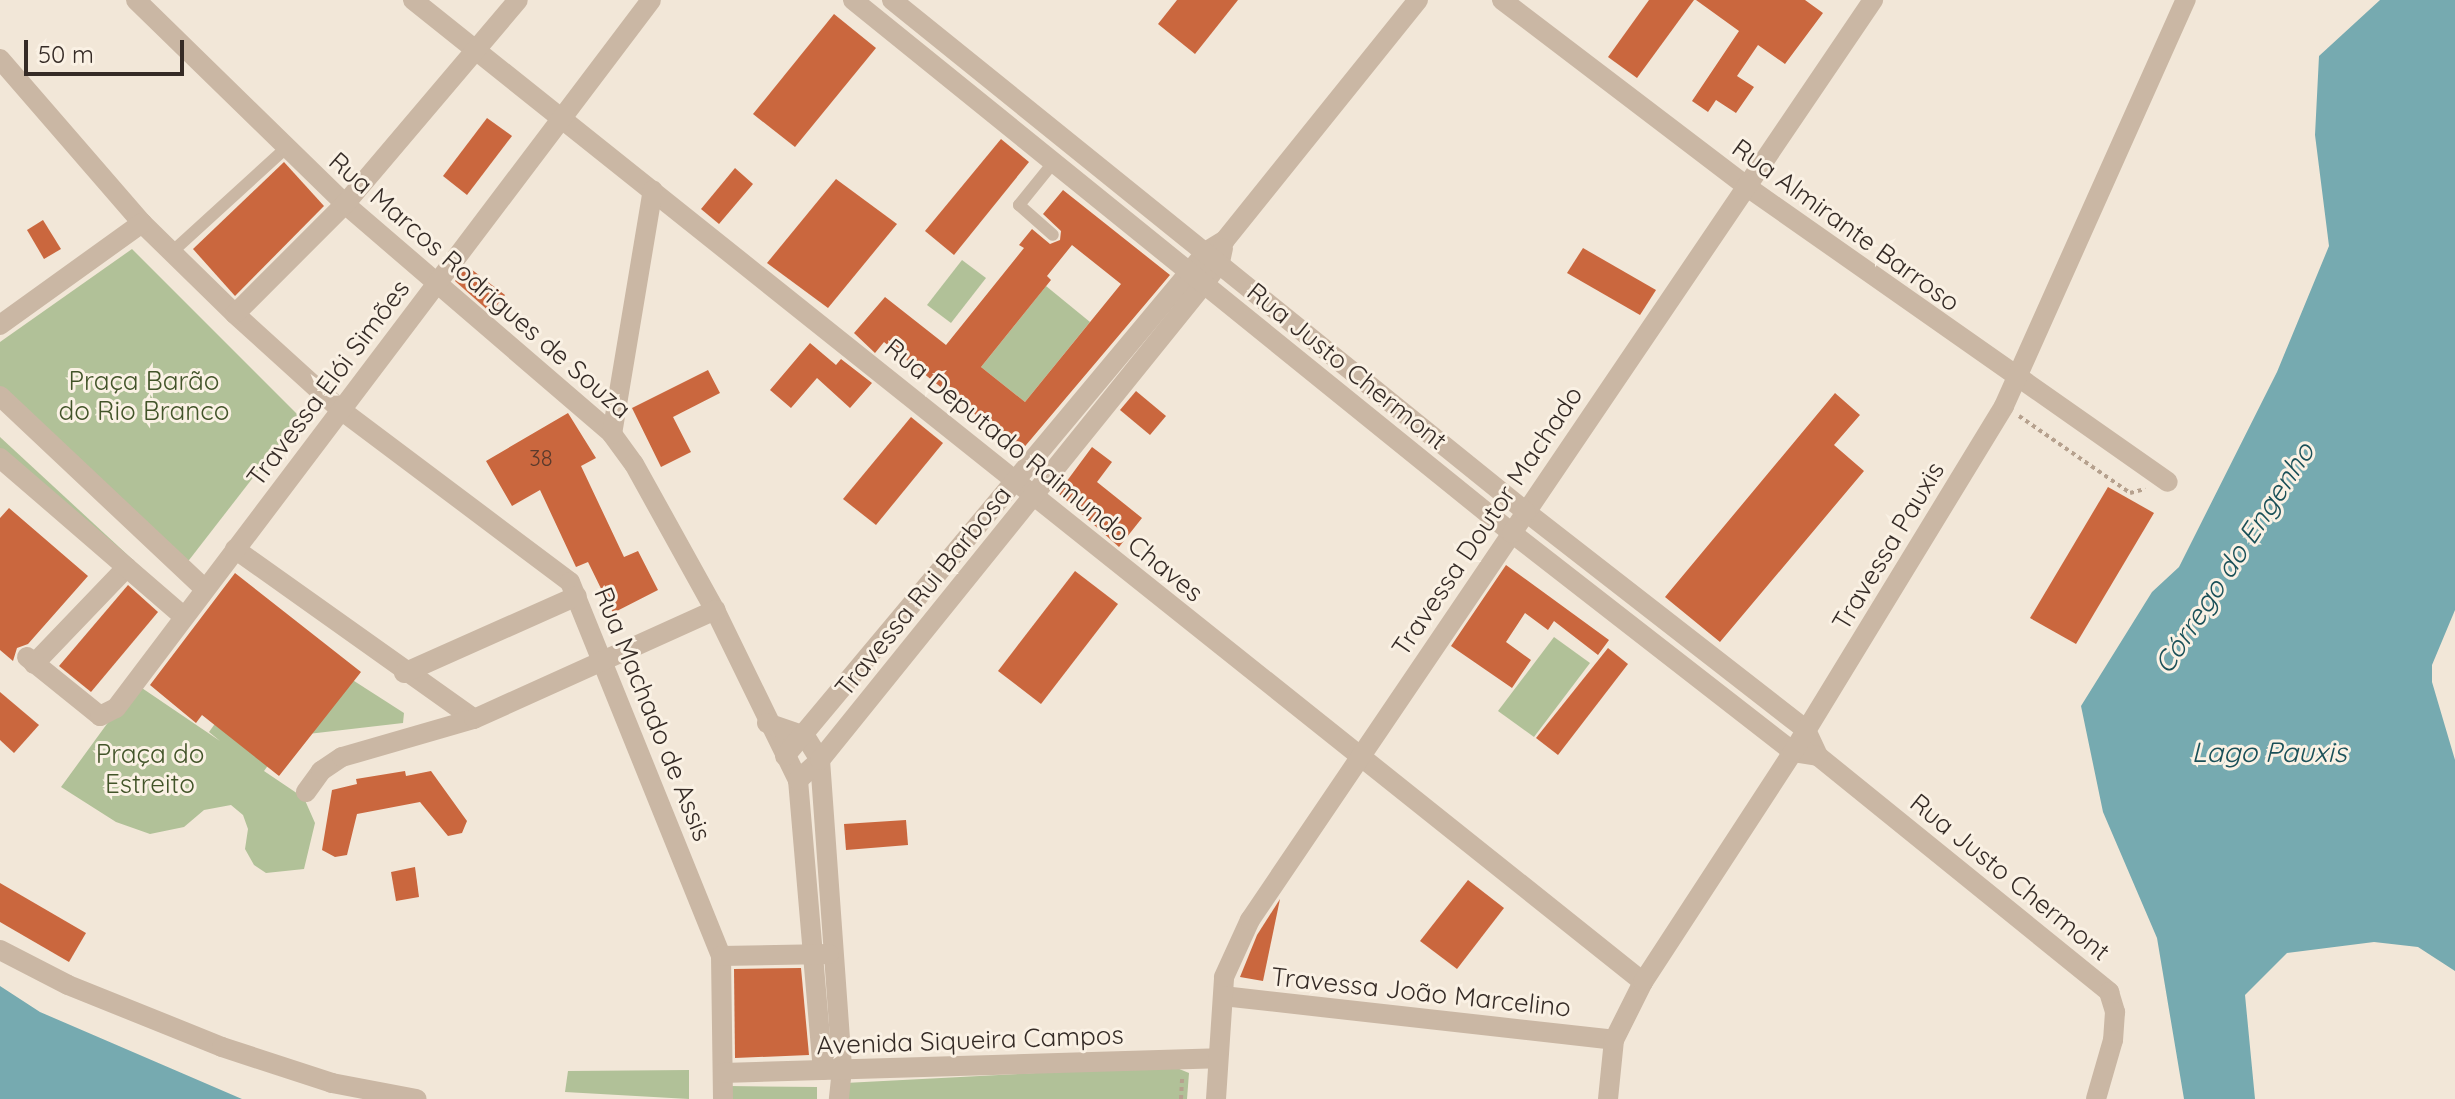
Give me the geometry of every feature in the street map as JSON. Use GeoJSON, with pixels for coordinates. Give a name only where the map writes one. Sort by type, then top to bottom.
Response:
{"type":"FeatureCollection","features":[{"type":"Feature","properties":{"kind":"street","name":"Rua Marcos Rodrigues de Souza"},"geometry":{"type":"LineString","coordinates":[[136,0],[345,204],[434,285],[612,434],[715,610],[767,723],[798,780]]}},
{"type":"Feature","properties":{"kind":"street","name":"Rua Deputado Raimundo Chaves"},"geometry":{"type":"LineString","coordinates":[[413,0],[474,53],[564,118],[1032,497],[1359,752],[1643,982]]}},
{"type":"Feature","properties":{"kind":"street"},"geometry":{"type":"LineString","coordinates":[[235,314],[345,204],[518,0]]}},
{"type":"Feature","properties":{"kind":"street","name":"Travessa Elói Simões"},"geometry":{"type":"LineString","coordinates":[[127,567],[31,661],[105,716],[651,0]]}},
{"type":"Feature","properties":{"kind":"street","name":"Rua Justo Chermont"},"geometry":{"type":"LineString","coordinates":[[853,0],[1512,533],[1793,752],[1818,756]]}},
{"type":"Feature","properties":{"kind":"street","name":"Rua Justo Chermont"},"geometry":{"type":"LineString","coordinates":[[892,0],[1525,511],[1806,730],[1818,756],[2109,992],[2115,1012],[2109,1067],[2096,1099]]}},
{"type":"Feature","properties":{"kind":"street","name":"Travessa Rui Barbosa"},"geometry":{"type":"LineString","coordinates":[[798,780],[820,760],[1032,497],[1225,240],[1418,0]]}},
{"type":"Feature","properties":{"kind":"street","name":"Rua Almirante Barroso"},"geometry":{"type":"LineString","coordinates":[[1502,0],[1746,186],[2016,380],[2168,482]]}},
{"type":"Feature","properties":{"kind":"street","name":"Travessa Doutor Machado"},"geometry":{"type":"LineString","coordinates":[[1216,1099],[1226,968],[1250,920],[1359,752],[1512,533],[1873,0]]}},
{"type":"Feature","properties":{"kind":"street","name":"Travessa Pauxis"},"geometry":{"type":"LineString","coordinates":[[1608,1099],[1614,1040],[1643,982],[1793,752],[2004,406],[2186,0]]}},
{"type":"Feature","properties":{"kind":"street","name":"Rua Machado de Assis"},"geometry":{"type":"LineString","coordinates":[[0,59],[142,223],[235,314],[341,410],[565,575],[604,661],[721,956],[723,1099]]}},
{"type":"Feature","properties":{"kind":"street"},"geometry":{"type":"LineString","coordinates":[[612,434],[653,190]]}},
{"type":"Feature","properties":{"kind":"street"},"geometry":{"type":"LineString","coordinates":[[0,325],[142,223]]}},
{"type":"Feature","properties":{"kind":"street","name":"Travessa Rui Barbosa"},"geometry":{"type":"LineString","coordinates":[[785,756],[805,736],[1014,480],[1197,279]]}},
{"type":"Feature","properties":{"kind":"street"},"geometry":{"type":"LineString","coordinates":[[0,396],[204,588]]}},
{"type":"Feature","properties":{"kind":"street"},"geometry":{"type":"LineString","coordinates":[[0,458],[182,615]]}},
{"type":"Feature","properties":{"kind":"street"},"geometry":{"type":"LineString","coordinates":[[235,549],[404,673],[474,719]]}},
{"type":"Feature","properties":{"kind":"street"},"geometry":{"type":"LineString","coordinates":[[404,673],[577,596]]}},
{"type":"Feature","properties":{"kind":"street"},"geometry":{"type":"LineString","coordinates":[[306,792],[321,771],[342,757],[474,719],[715,610]]}},
{"type":"Feature","properties":{"kind":"street"},"geometry":{"type":"LineString","coordinates":[[767,723],[805,736],[820,760],[832,1070],[839,1099]]}},
{"type":"Feature","properties":{"kind":"street"},"geometry":{"type":"LineString","coordinates":[[798,780],[826,954]]}},
{"type":"Feature","properties":{"kind":"street"},"geometry":{"type":"LineString","coordinates":[[0,950],[94,996],[249,1057],[332,1083],[417,1099]]}},
{"type":"Feature","properties":{"kind":"street"},"geometry":{"type":"LineString","coordinates":[[721,956],[826,954]]}},
{"type":"Feature","properties":{"kind":"street","name":"Travessa João Marcelino"},"geometry":{"type":"LineString","coordinates":[[1223,996],[1614,1040]]}},
{"type":"Feature","properties":{"kind":"street","name":"Avenida Siqueira Campos"},"geometry":{"type":"LineString","coordinates":[[723,1073],[1218,1058]]}},
{"type":"Feature","properties":{"kind":"lane"},"geometry":{"type":"LineString","coordinates":[[172,252],[287,147]]}},
{"type":"Feature","properties":{"kind":"lane"},"geometry":{"type":"LineString","coordinates":[[1053,163],[1019,205],[1053,235]]}},
{"type":"Feature","properties":{"kind":"path"},"geometry":{"type":"LineString","coordinates":[[2004,406],[2130,493],[2168,482]]}},
{"type":"Feature","properties":{"kind":"green space","name":"Praça Barão do Rio Branco"},"geometry":{"type":"Polygon","coordinates":[[[132,249],[300,417],[186,564],[0,392],[0,342],[132,249]]]}},
{"type":"Feature","properties":{"kind":"green space"},"geometry":{"type":"Polygon","coordinates":[[[962,260],[986,278],[951,323],[927,305],[962,260]]]}},
{"type":"Feature","properties":{"kind":"green space"},"geometry":{"type":"Polygon","coordinates":[[[1046,286],[1090,322],[1025,402],[981,367],[1046,286]]]}},
{"type":"Feature","properties":{"kind":"green space"},"geometry":{"type":"Polygon","coordinates":[[[0,437],[145,571],[0,453],[0,437]]]}},
{"type":"Feature","properties":{"kind":"green space"},"geometry":{"type":"Polygon","coordinates":[[[1554,637],[1590,663],[1534,737],[1498,711],[1554,637]]]}},
{"type":"Feature","properties":{"kind":"green space"},"geometry":{"type":"Polygon","coordinates":[[[351,679],[404,713],[403,723],[308,734],[351,679]]]}},
{"type":"Feature","properties":{"kind":"green space","name":"Praça do Estreito"},"geometry":{"type":"Polygon","coordinates":[[[136,684],[220,741],[209,732],[232,700],[287,739],[264,771],[304,798],[315,823],[304,869],[266,873],[254,865],[245,849],[248,829],[243,815],[231,805],[204,810],[184,827],[150,834],[116,822],[61,787],[136,684]]]}},
{"type":"Feature","properties":{"kind":"green space"},"geometry":{"type":"Polygon","coordinates":[[[1172,1066],[1189,1073],[1187,1099],[844,1099],[845,1083],[1172,1066]]]}},
{"type":"Feature","properties":{"kind":"green space"},"geometry":{"type":"Polygon","coordinates":[[[689,1070],[689,1099],[565,1092],[568,1071],[689,1070]]]}},
{"type":"Feature","properties":{"kind":"green space"},"geometry":{"type":"Polygon","coordinates":[[[729,1086],[817,1087],[817,1099],[729,1099],[729,1086]]]}},
{"type":"Feature","properties":{"kind":"water","name":"Lago Pauxis"},"geometry":{"type":"Polygon","coordinates":[[[2380,0],[2455,0],[2455,610],[2432,665],[2432,682],[2455,760],[2455,971],[2418,947],[2374,942],[2287,953],[2245,995],[2255,1099],[2184,1099],[2157,938],[2103,812],[2081,706],[2152,592],[2179,567],[2277,372],[2329,246],[2315,135],[2319,56],[2380,0]]]}},
{"type":"Feature","properties":{"kind":"water"},"geometry":{"type":"Polygon","coordinates":[[[0,986],[40,1012],[242,1099],[0,1099],[0,986]]]}},
{"type":"Feature","properties":{"kind":"building"},"geometry":{"type":"Polygon","coordinates":[[[1177,0],[1238,0],[1195,54],[1158,24],[1177,0]]]}},
{"type":"Feature","properties":{"kind":"building"},"geometry":{"type":"Polygon","coordinates":[[[1649,0],[1694,0],[1637,78],[1608,57],[1649,0]]]}},
{"type":"Feature","properties":{"kind":"building"},"geometry":{"type":"Polygon","coordinates":[[[1696,0],[1805,0],[1823,13],[1785,64],[1758,45],[1737,76],[1754,87],[1736,113],[1716,100],[1708,112],[1692,101],[1739,31],[1696,0]]]}},
{"type":"Feature","properties":{"kind":"building"},"geometry":{"type":"Polygon","coordinates":[[[834,14],[876,48],[795,147],[753,114],[834,14]]]}},
{"type":"Feature","properties":{"kind":"building"},"geometry":{"type":"Polygon","coordinates":[[[487,118],[512,136],[467,195],[443,176],[487,118]]]}},
{"type":"Feature","properties":{"kind":"building"},"geometry":{"type":"Polygon","coordinates":[[[1001,139],[1029,162],[954,255],[925,231],[1001,139]]]}},
{"type":"Feature","properties":{"kind":"building"},"geometry":{"type":"Polygon","coordinates":[[[284,162],[324,206],[235,296],[193,249],[284,162]]]}},
{"type":"Feature","properties":{"kind":"building"},"geometry":{"type":"Polygon","coordinates":[[[735,168],[753,184],[719,224],[701,209],[735,168]]]}},
{"type":"Feature","properties":{"kind":"building"},"geometry":{"type":"Polygon","coordinates":[[[836,179],[897,224],[828,308],[767,263],[836,179]]]}},
{"type":"Feature","properties":{"kind":"building"},"geometry":{"type":"Polygon","coordinates":[[[1063,190],[1170,275],[1021,451],[884,342],[875,353],[854,333],[885,297],[946,345],[1024,248],[1019,245],[1032,229],[1050,244],[1060,240],[1061,231],[1043,214],[1063,190]],[[1072,245],[1047,276],[1051,280],[981,367],[1025,402],[1121,284],[1072,245]]]}},
{"type":"Feature","properties":{"kind":"building"},"geometry":{"type":"Polygon","coordinates":[[[43,220],[61,249],[44,259],[27,230],[43,220]]]}},
{"type":"Feature","properties":{"kind":"building"},"geometry":{"type":"Polygon","coordinates":[[[1583,248],[1656,290],[1640,315],[1567,273],[1583,248]]]}},
{"type":"Feature","properties":{"kind":"building"},"geometry":{"type":"Polygon","coordinates":[[[467,266],[505,295],[491,313],[455,281],[467,266]]]}},
{"type":"Feature","properties":{"kind":"building"},"geometry":{"type":"Polygon","coordinates":[[[810,343],[836,365],[841,359],[872,383],[850,408],[817,378],[791,408],[770,390],[810,343]]]}},
{"type":"Feature","properties":{"kind":"building"},"geometry":{"type":"Polygon","coordinates":[[[708,370],[720,393],[673,417],[691,452],[661,467],[632,408],[708,370]]]}},
{"type":"Feature","properties":{"kind":"building"},"geometry":{"type":"Polygon","coordinates":[[[1136,391],[1166,416],[1150,435],[1120,410],[1136,391]]]}},
{"type":"Feature","properties":{"kind":"building"},"geometry":{"type":"Polygon","coordinates":[[[1835,393],[1860,415],[1834,445],[1864,471],[1720,642],[1665,597],[1835,393]]]}},
{"type":"Feature","properties":{"kind":"building"},"geometry":{"type":"Polygon","coordinates":[[[568,413],[596,458],[581,466],[624,557],[638,551],[658,590],[613,613],[588,562],[576,567],[540,490],[512,506],[486,461],[568,413]]]}},
{"type":"Feature","properties":{"kind":"building"},"geometry":{"type":"Polygon","coordinates":[[[911,417],[943,443],[876,525],[843,499],[911,417]]]}},
{"type":"Feature","properties":{"kind":"building"},"geometry":{"type":"Polygon","coordinates":[[[1092,447],[1112,462],[1097,482],[1142,518],[1119,547],[1058,493],[1092,447]]]}},
{"type":"Feature","properties":{"kind":"building"},"geometry":{"type":"Polygon","coordinates":[[[2108,487],[2154,513],[2076,644],[2030,618],[2108,487]]]}},
{"type":"Feature","properties":{"kind":"building"},"geometry":{"type":"Polygon","coordinates":[[[9,508],[88,576],[28,644],[17,648],[13,661],[0,650],[0,518],[9,508]]]}},
{"type":"Feature","properties":{"kind":"building"},"geometry":{"type":"Polygon","coordinates":[[[1506,565],[1609,640],[1598,655],[1554,621],[1548,630],[1525,613],[1506,642],[1531,660],[1512,688],[1451,646],[1506,565]]]}},
{"type":"Feature","properties":{"kind":"building"},"geometry":{"type":"Polygon","coordinates":[[[1075,571],[1118,604],[1041,704],[998,671],[1075,571]]]}},
{"type":"Feature","properties":{"kind":"building"},"geometry":{"type":"Polygon","coordinates":[[[235,573],[361,672],[279,776],[202,715],[196,723],[150,685],[235,573]]]}},
{"type":"Feature","properties":{"kind":"building"},"geometry":{"type":"Polygon","coordinates":[[[128,585],[158,612],[91,692],[59,666],[128,585]]]}},
{"type":"Feature","properties":{"kind":"building"},"geometry":{"type":"Polygon","coordinates":[[[1608,648],[1628,664],[1558,755],[1536,738],[1608,648]]]}},
{"type":"Feature","properties":{"kind":"building"},"geometry":{"type":"Polygon","coordinates":[[[0,692],[39,725],[14,753],[0,740],[0,692]]]}},
{"type":"Feature","properties":{"kind":"building"},"geometry":{"type":"Polygon","coordinates":[[[405,771],[406,776],[431,771],[467,821],[462,833],[448,836],[420,802],[357,814],[347,855],[335,857],[322,850],[332,790],[357,784],[356,779],[405,771]]]}},
{"type":"Feature","properties":{"kind":"building"},"geometry":{"type":"Polygon","coordinates":[[[906,820],[908,845],[846,850],[844,824],[906,820]]]}},
{"type":"Feature","properties":{"kind":"building"},"geometry":{"type":"Polygon","coordinates":[[[415,867],[419,897],[396,901],[391,872],[415,867]]]}},
{"type":"Feature","properties":{"kind":"building"},"geometry":{"type":"Polygon","coordinates":[[[1468,880],[1504,908],[1457,969],[1420,941],[1468,880]]]}},
{"type":"Feature","properties":{"kind":"building"},"geometry":{"type":"Polygon","coordinates":[[[0,883],[86,933],[69,962],[0,922],[0,883]]]}},
{"type":"Feature","properties":{"kind":"building"},"geometry":{"type":"Polygon","coordinates":[[[1280,899],[1263,981],[1240,977],[1257,935],[1280,899]]]}},
{"type":"Feature","properties":{"kind":"building"},"geometry":{"type":"Polygon","coordinates":[[[801,968],[809,1055],[735,1058],[734,969],[801,968]]]}},
{"type":"Feature","properties":{"kind":"water label","name":"Córrego do Engenho"},"geometry":{"type":"Point","coordinates":[2234,558]}}]}
